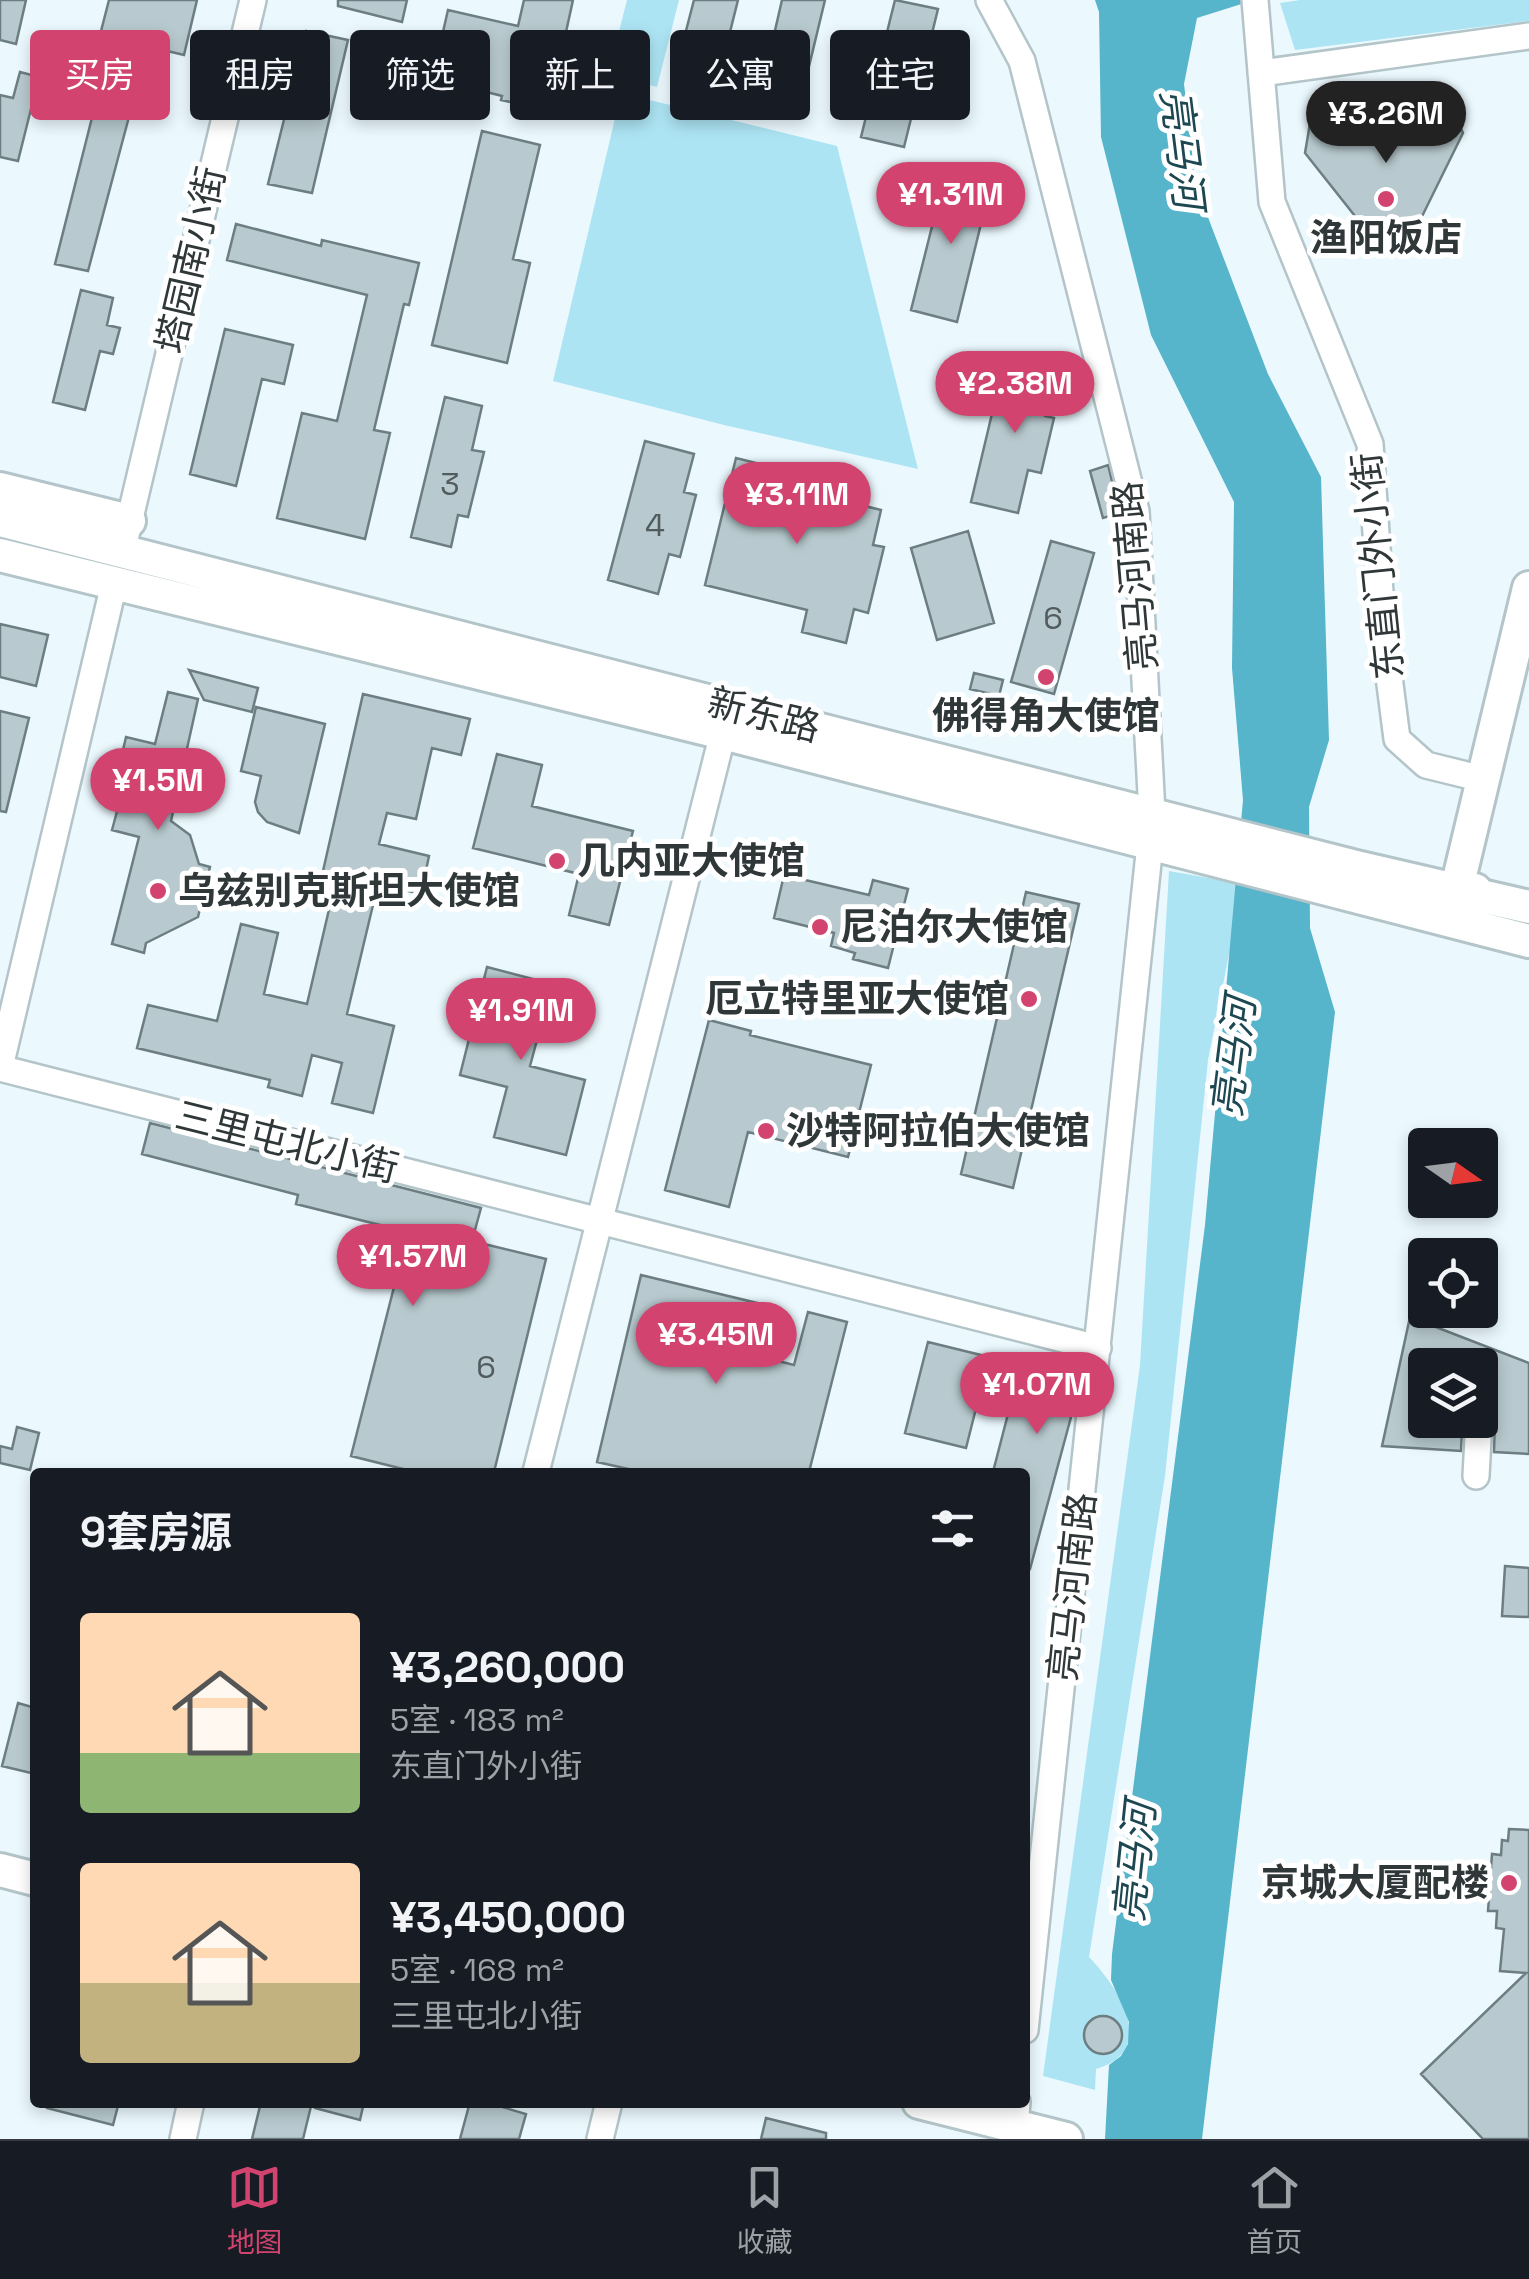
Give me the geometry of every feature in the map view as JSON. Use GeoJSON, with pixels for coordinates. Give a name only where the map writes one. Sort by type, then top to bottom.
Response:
{"type":"FeatureCollection","features":[{"type":"Feature","properties":{"kind":"main road","name":"新东路"},"geometry":{"type":"LineString","coordinates":[[0,490],[126,536],[1151,829],[1350,881],[1529,940]]}},
{"type":"Feature","properties":{"kind":"main road","name":"新东路"},"geometry":{"type":"LineString","coordinates":[[0,520],[126,536]]}},
{"type":"Feature","properties":{"kind":"main road","name":"新东路"},"geometry":{"type":"LineString","coordinates":[[0,555],[724,733],[1151,829]]}},
{"type":"Feature","properties":{"kind":"main road"},"geometry":{"type":"LineString","coordinates":[[1529,588],[1456,892],[1529,885]]}},
{"type":"Feature","properties":{"kind":"main road","name":"新东路"},"geometry":{"type":"LineString","coordinates":[[1350,881],[1456,892],[1529,907]]}},
{"type":"Feature","properties":{"kind":"main road"},"geometry":{"type":"LineString","coordinates":[[0,1870],[30,1878]]}},
{"type":"Feature","properties":{"kind":"main road"},"geometry":{"type":"LineString","coordinates":[[946,2108],[1066,2139]]}},
{"type":"Feature","properties":{"kind":"street","name":"塔园南小街"},"geometry":{"type":"LineString","coordinates":[[126,536],[253,0]]}},
{"type":"Feature","properties":{"kind":"street","name":"亮马河南路"},"geometry":{"type":"LineString","coordinates":[[988,0],[1022,62],[1136,511],[1151,829],[1030,1983]]}},
{"type":"Feature","properties":{"kind":"street","name":"东直门外小街"},"geometry":{"type":"LineString","coordinates":[[1256,3],[1272,202],[1370,444],[1382,622],[1397,739],[1426,765],[1483,779]]}},
{"type":"Feature","properties":{"kind":"street"},"geometry":{"type":"LineString","coordinates":[[1261,72],[1529,36]]}},
{"type":"Feature","properties":{"kind":"street"},"geometry":{"type":"LineString","coordinates":[[0,1068],[114,584]]}},
{"type":"Feature","properties":{"kind":"street"},"geometry":{"type":"LineString","coordinates":[[537,1468],[724,733]]}},
{"type":"Feature","properties":{"kind":"street","name":"三里屯北小街"},"geometry":{"type":"LineString","coordinates":[[0,1068],[1098,1348]]}},
{"type":"Feature","properties":{"kind":"street"},"geometry":{"type":"LineString","coordinates":[[1476,1476],[1478,1438]]}},
{"type":"Feature","properties":{"kind":"street"},"geometry":{"type":"LineString","coordinates":[[182,2139],[190,2108]]}},
{"type":"Feature","properties":{"kind":"street"},"geometry":{"type":"LineString","coordinates":[[600,2139],[608,2108]]}},
{"type":"Feature","properties":{"kind":"shaded area"},"geometry":{"type":"Polygon","coordinates":[[[627,0],[679,0],[657,87],[650,85],[650,30],[619,30],[627,0]]]}},
{"type":"Feature","properties":{"kind":"shaded area"},"geometry":{"type":"Polygon","coordinates":[[[1529,0],[1529,21],[1295,50],[1280,3],[1529,0]]]}},
{"type":"Feature","properties":{"kind":"shaded area"},"geometry":{"type":"Polygon","coordinates":[[[650,100],[670,105],[670,120],[731,120],[837,146],[918,469],[724,425],[553,381],[615,120],[650,120],[650,100]]]}},
{"type":"Feature","properties":{"kind":"shaded area"},"geometry":{"type":"Polygon","coordinates":[[[1169,871],[1243,884],[1208,1060],[1165,1476],[1089,1957],[1121,2001],[1130,2033],[1126,2048],[1115,2060],[1096,2069],[1095,2090],[1043,2076],[1140,1365],[1169,871]]]}},
{"type":"Feature","properties":{"kind":"water","name":"亮马河"},"geometry":{"type":"Polygon","coordinates":[[[1095,0],[1254,0],[1197,18],[1184,84],[1196,186],[1268,374],[1321,477],[1329,740],[1309,807],[1310,928],[1335,1012],[1202,2139],[1105,2139],[1109,2065],[1128,2044],[1129,2022],[1111,1980],[1112,1954],[1205,1225],[1243,800],[1232,668],[1234,502],[1151,335],[1101,137],[1099,12],[1095,0]]]}},
{"type":"Feature","properties":{"kind":"building"},"geometry":{"type":"Polygon","coordinates":[[[0,0],[26,0],[16,44],[0,40],[0,0]]]}},
{"type":"Feature","properties":{"kind":"building"},"geometry":{"type":"Polygon","coordinates":[[[109,0],[197,0],[184,55],[170,52],[170,30],[101,30],[109,0]]]}},
{"type":"Feature","properties":{"kind":"building"},"geometry":{"type":"Polygon","coordinates":[[[338,0],[407,0],[402,22],[338,6],[338,0]]]}},
{"type":"Feature","properties":{"kind":"building"},"geometry":{"type":"Polygon","coordinates":[[[524,0],[573,0],[566,30],[510,30],[510,102],[490,93],[490,30],[443,30],[448,10],[518,26],[524,0]]]}},
{"type":"Feature","properties":{"kind":"building"},"geometry":{"type":"Polygon","coordinates":[[[694,0],[738,0],[730,30],[686,30],[694,0]]]}},
{"type":"Feature","properties":{"kind":"building"},"geometry":{"type":"Polygon","coordinates":[[[782,0],[825,0],[810,62],[810,30],[775,30],[782,0]]]}},
{"type":"Feature","properties":{"kind":"building"},"geometry":{"type":"Polygon","coordinates":[[[895,0],[938,9],[933,30],[888,30],[895,0]]]}},
{"type":"Feature","properties":{"kind":"building"},"geometry":{"type":"Polygon","coordinates":[[[330,36],[348,40],[330,116],[330,36]]]}},
{"type":"Feature","properties":{"kind":"building"},"geometry":{"type":"Polygon","coordinates":[[[20,72],[30,75],[30,113],[18,161],[0,157],[0,95],[13,98],[20,72]]]}},
{"type":"Feature","properties":{"kind":"building","name":"渔阳饭店"},"geometry":{"type":"Polygon","coordinates":[[[1450,104],[1463,133],[1406,249],[1378,245],[1305,153],[1310,123],[1450,104]]]}},
{"type":"Feature","properties":{"kind":"building"},"geometry":{"type":"Polygon","coordinates":[[[91,120],[128,120],[88,271],[55,264],[91,120]]]}},
{"type":"Feature","properties":{"kind":"building"},"geometry":{"type":"Polygon","coordinates":[[[284,120],[329,120],[312,193],[268,184],[284,120]]]}},
{"type":"Feature","properties":{"kind":"building"},"geometry":{"type":"Polygon","coordinates":[[[865,120],[911,120],[904,147],[861,137],[865,120]]]}},
{"type":"Feature","properties":{"kind":"building"},"geometry":{"type":"Polygon","coordinates":[[[482,131],[540,145],[513,259],[530,263],[507,363],[432,345],[482,131]]]}},
{"type":"Feature","properties":{"kind":"building"},"geometry":{"type":"Polygon","coordinates":[[[946,171],[991,183],[957,322],[911,310],[946,171]]]}},
{"type":"Feature","properties":{"kind":"building"},"geometry":{"type":"Polygon","coordinates":[[[236,224],[321,246],[322,240],[419,263],[409,305],[404,304],[374,430],[390,433],[365,539],[277,518],[302,413],[337,421],[367,295],[227,260],[236,224]]]}},
{"type":"Feature","properties":{"kind":"building"},"geometry":{"type":"Polygon","coordinates":[[[81,290],[113,298],[107,325],[120,328],[113,354],[100,351],[85,410],[53,402],[81,290]]]}},
{"type":"Feature","properties":{"kind":"building"},"geometry":{"type":"Polygon","coordinates":[[[225,329],[293,345],[284,384],[262,379],[236,486],[190,474],[225,329]]]}},
{"type":"Feature","properties":{"kind":"building"},"geometry":{"type":"Polygon","coordinates":[[[1005,359],[1056,371],[1045,416],[1054,418],[1041,473],[1028,470],[1018,513],[971,502],[1005,359]]]}},
{"type":"Feature","properties":{"kind":"building"},"geometry":{"type":"Polygon","coordinates":[[[445,397],[482,406],[472,450],[484,452],[468,517],[458,515],[451,547],[411,537],[445,397]]]}},
{"type":"Feature","properties":{"kind":"building"},"geometry":{"type":"Polygon","coordinates":[[[645,441],[694,454],[684,492],[696,495],[680,557],[669,554],[658,594],[608,580],[645,441]]]}},
{"type":"Feature","properties":{"kind":"building"},"geometry":{"type":"Polygon","coordinates":[[[736,458],[828,481],[824,496],[881,510],[873,545],[884,547],[868,613],[854,609],[846,643],[802,632],[807,610],[705,585],[736,458]]]}},
{"type":"Feature","properties":{"kind":"building"},"geometry":{"type":"Polygon","coordinates":[[[1108,465],[1120,513],[1103,518],[1090,471],[1108,465]]]}},
{"type":"Feature","properties":{"kind":"building"},"geometry":{"type":"Polygon","coordinates":[[[968,531],[994,623],[937,640],[911,548],[968,531]]]}},
{"type":"Feature","properties":{"kind":"building"},"geometry":{"type":"Polygon","coordinates":[[[1051,541],[1094,553],[1054,694],[1011,682],[1051,541]]]}},
{"type":"Feature","properties":{"kind":"building"},"geometry":{"type":"Polygon","coordinates":[[[0,624],[48,635],[36,686],[0,677],[0,624]]]}},
{"type":"Feature","properties":{"kind":"building"},"geometry":{"type":"Polygon","coordinates":[[[189,670],[258,688],[252,712],[204,700],[189,670]]]}},
{"type":"Feature","properties":{"kind":"building"},"geometry":{"type":"Polygon","coordinates":[[[974,673],[1003,680],[999,696],[970,689],[974,673]]]}},
{"type":"Feature","properties":{"kind":"building"},"geometry":{"type":"Polygon","coordinates":[[[168,692],[198,699],[171,821],[190,835],[199,864],[210,867],[198,917],[146,943],[144,953],[112,944],[139,837],[112,830],[127,774],[118,772],[126,737],[155,744],[168,692]]]}},
{"type":"Feature","properties":{"kind":"building"},"geometry":{"type":"Polygon","coordinates":[[[363,694],[470,719],[461,755],[432,748],[416,819],[387,813],[379,844],[429,856],[421,894],[378,884],[347,1014],[394,1026],[373,1113],[332,1103],[342,1063],[312,1055],[302,1096],[268,1087],[270,1080],[137,1048],[148,1005],[217,1021],[241,924],[278,933],[264,994],[307,1004],[337,875],[323,871],[363,694]]]}},
{"type":"Feature","properties":{"kind":"building"},"geometry":{"type":"Polygon","coordinates":[[[256,707],[325,724],[299,833],[267,822],[255,802],[261,776],[241,771],[256,707]]]}},
{"type":"Feature","properties":{"kind":"building"},"geometry":{"type":"Polygon","coordinates":[[[0,711],[29,718],[6,812],[0,811],[0,711]]]}},
{"type":"Feature","properties":{"kind":"building"},"geometry":{"type":"Polygon","coordinates":[[[497,754],[542,765],[532,806],[633,831],[609,925],[569,915],[579,874],[473,848],[497,754]]]}},
{"type":"Feature","properties":{"kind":"building"},"geometry":{"type":"Polygon","coordinates":[[[784,875],[869,895],[873,880],[908,889],[888,968],[853,959],[855,953],[831,946],[834,933],[774,918],[784,875]]]}},
{"type":"Feature","properties":{"kind":"building"},"geometry":{"type":"Polygon","coordinates":[[[1026,892],[1079,904],[1013,1188],[961,1174],[1026,892]]]}},
{"type":"Feature","properties":{"kind":"building"},"geometry":{"type":"Polygon","coordinates":[[[487,967],[552,984],[530,1066],[585,1080],[566,1155],[494,1137],[507,1087],[460,1075],[487,967]]]}},
{"type":"Feature","properties":{"kind":"building"},"geometry":{"type":"Polygon","coordinates":[[[709,1020],[751,1031],[750,1035],[871,1065],[848,1157],[748,1132],[729,1207],[665,1190],[709,1020]]]}},
{"type":"Feature","properties":{"kind":"building"},"geometry":{"type":"Polygon","coordinates":[[[150,1123],[481,1208],[472,1241],[546,1259],[495,1468],[399,1468],[351,1456],[408,1232],[296,1204],[298,1195],[142,1154],[150,1123]]]}},
{"type":"Feature","properties":{"kind":"building"},"geometry":{"type":"Polygon","coordinates":[[[641,1275],[774,1307],[762,1357],[794,1365],[808,1312],[847,1322],[810,1468],[624,1468],[597,1462],[641,1275]]]}},
{"type":"Feature","properties":{"kind":"building"},"geometry":{"type":"Polygon","coordinates":[[[1408,1326],[1438,1328],[1490,1348],[1408,1348],[1408,1438],[1462,1438],[1461,1451],[1382,1446],[1408,1326]]]}},
{"type":"Feature","properties":{"kind":"building"},"geometry":{"type":"Polygon","coordinates":[[[928,1342],[989,1357],[966,1448],[905,1433],[928,1342]]]}},
{"type":"Feature","properties":{"kind":"building"},"geometry":{"type":"Polygon","coordinates":[[[1498,1351],[1529,1363],[1529,1454],[1494,1452],[1494,1438],[1498,1438],[1498,1351]]]}},
{"type":"Feature","properties":{"kind":"building"},"geometry":{"type":"Polygon","coordinates":[[[1023,1356],[1078,1371],[1074,1406],[1030,1569],[1030,1468],[994,1468],[1023,1356]]]}},
{"type":"Feature","properties":{"kind":"building"},"geometry":{"type":"Polygon","coordinates":[[[17,1427],[39,1433],[30,1470],[0,1463],[0,1446],[12,1449],[17,1427]]]}},
{"type":"Feature","properties":{"kind":"building"},"geometry":{"type":"Polygon","coordinates":[[[1505,1566],[1529,1568],[1529,1617],[1502,1616],[1505,1566]]]}},
{"type":"Feature","properties":{"kind":"building"},"geometry":{"type":"Polygon","coordinates":[[[18,1703],[30,1707],[30,1773],[2,1766],[18,1703]]]}},
{"type":"Feature","properties":{"kind":"building"},"geometry":{"type":"Polygon","coordinates":[[[1509,1829],[1529,1830],[1529,2139],[1483,2139],[1421,2074],[1526,1973],[1500,1971],[1504,1929],[1496,1928],[1497,1911],[1488,1911],[1492,1854],[1501,1855],[1502,1840],[1508,1841],[1509,1829]]]}},
{"type":"Feature","properties":{"kind":"building"},"geometry":{"type":"Polygon","coordinates":[[[1103,2016],[1116,2022],[1122,2035],[1116,2048],[1103,2054],[1090,2048],[1084,2035],[1090,2022],[1103,2016]]]}},
{"type":"Feature","properties":{"kind":"building"},"geometry":{"type":"Polygon","coordinates":[[[47,2108],[117,2108],[113,2125],[47,2108]]]}},
{"type":"Feature","properties":{"kind":"building"},"geometry":{"type":"Polygon","coordinates":[[[260,2108],[311,2108],[303,2139],[252,2139],[260,2108]]]}},
{"type":"Feature","properties":{"kind":"building"},"geometry":{"type":"Polygon","coordinates":[[[315,2108],[363,2108],[360,2120],[315,2108]]]}},
{"type":"Feature","properties":{"kind":"building"},"geometry":{"type":"Polygon","coordinates":[[[468,2108],[506,2108],[526,2114],[519,2139],[460,2139],[468,2108]]]}},
{"type":"Feature","properties":{"kind":"building"},"geometry":{"type":"Polygon","coordinates":[[[766,2118],[826,2133],[826,2139],[761,2139],[766,2118]]]}},
{"type":"Feature","properties":{"kind":"place","name":"渔阳饭店"},"geometry":{"type":"Point","coordinates":[1386,199]}},
{"type":"Feature","properties":{"kind":"place","name":"佛得角大使馆"},"geometry":{"type":"Point","coordinates":[1046,677]}},
{"type":"Feature","properties":{"kind":"place","name":"几内亚大使馆"},"geometry":{"type":"Point","coordinates":[557,861]}},
{"type":"Feature","properties":{"kind":"place","name":"乌兹别克斯坦大使馆"},"geometry":{"type":"Point","coordinates":[158,891]}},
{"type":"Feature","properties":{"kind":"place","name":"尼泊尔大使馆"},"geometry":{"type":"Point","coordinates":[820,927]}},
{"type":"Feature","properties":{"kind":"place","name":"厄立特里亚大使馆"},"geometry":{"type":"Point","coordinates":[1029,999]}},
{"type":"Feature","properties":{"kind":"place","name":"沙特阿拉伯大使馆"},"geometry":{"type":"Point","coordinates":[766,1131]}},
{"type":"Feature","properties":{"kind":"place","name":"京城大厦配楼"},"geometry":{"type":"Point","coordinates":[1509,1883]}}]}
